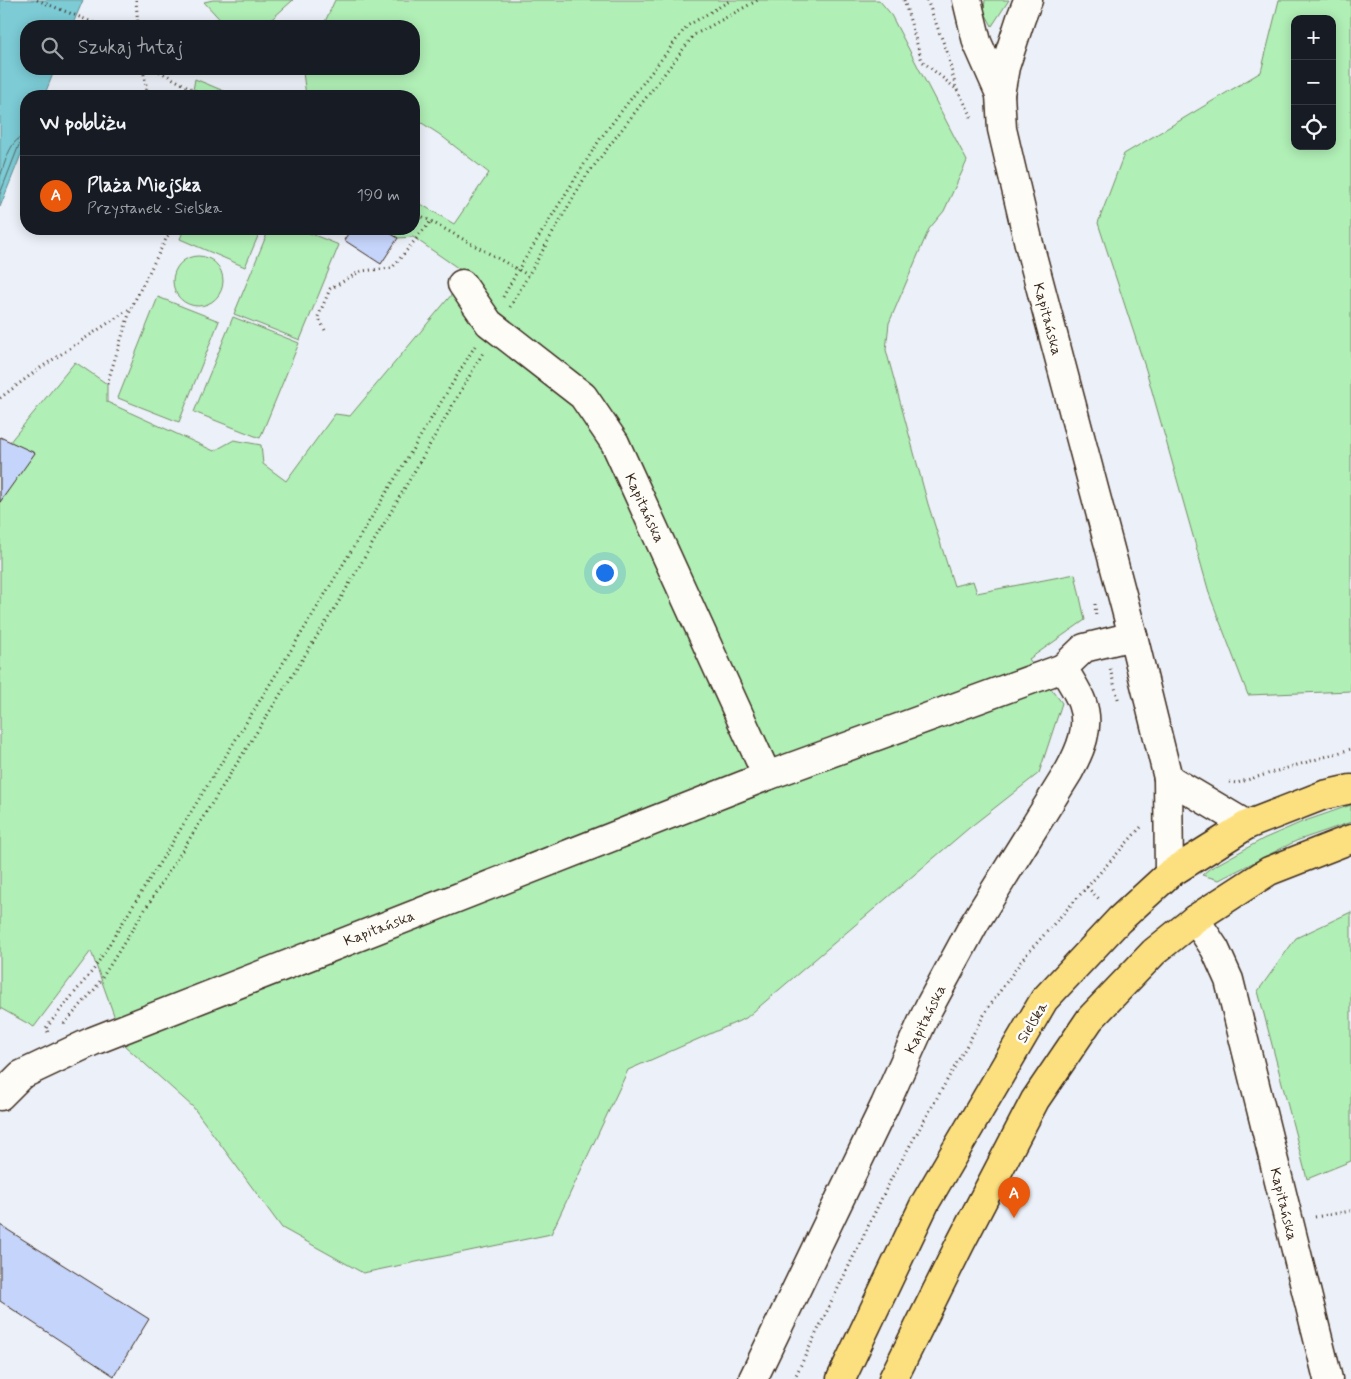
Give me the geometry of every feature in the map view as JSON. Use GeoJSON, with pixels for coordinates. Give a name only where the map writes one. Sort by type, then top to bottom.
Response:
{"type":"FeatureCollection","features":[{"type":"Feature","properties":{"kind":"main road","name":"Sielska"},"geometry":{"type":"LineString","coordinates":[[841,1379],[925,1203],[1044,1000],[1119,920],[1169,874],[1247,825],[1324,796],[1351,789]]}},
{"type":"Feature","properties":{"kind":"main road"},"geometry":{"type":"LineString","coordinates":[[893,1379],[960,1244],[1035,1100],[1090,1019],[1154,952],[1195,919],[1269,871],[1351,839]]}},
{"type":"Feature","properties":{"kind":"street"},"geometry":{"type":"LineString","coordinates":[[968,0],[977,42],[1000,94]]}},
{"type":"Feature","properties":{"kind":"street","name":"Kapitańska"},"geometry":{"type":"LineString","coordinates":[[1028,0],[1005,67],[1000,94],[1002,129],[1029,244],[1133,636],[1168,778],[1169,874]]}},
{"type":"Feature","properties":{"kind":"street","name":"Kapitańska"},"geometry":{"type":"LineString","coordinates":[[462,284],[493,326],[583,396],[615,443],[768,776]]}},
{"type":"Feature","properties":{"kind":"street","name":"Kapitańska"},"geometry":{"type":"LineString","coordinates":[[0,1096],[21,1075],[93,1041],[768,776],[1063,668],[1084,648],[1133,636]]}},
{"type":"Feature","properties":{"kind":"street","name":"Kapitańska"},"geometry":{"type":"LineString","coordinates":[[752,1379],[885,1105],[928,1009],[974,924],[1069,771],[1081,748],[1085,718],[1082,702],[1063,668]]}},
{"type":"Feature","properties":{"kind":"street"},"geometry":{"type":"LineString","coordinates":[[1168,778],[1247,825]]}},
{"type":"Feature","properties":{"kind":"street","name":"Kapitańska"},"geometry":{"type":"LineString","coordinates":[[1195,919],[1215,948],[1229,980],[1328,1379]]}},
{"type":"Feature","properties":{"kind":"path"},"geometry":{"type":"LineString","coordinates":[[37,0],[87,20]]}},
{"type":"Feature","properties":{"kind":"path"},"geometry":{"type":"LineString","coordinates":[[136,0],[138,20]]}},
{"type":"Feature","properties":{"kind":"path"},"geometry":{"type":"LineString","coordinates":[[58,1030],[95,989],[341,598],[493,326],[518,270],[600,140],[687,26],[731,0]]}},
{"type":"Feature","properties":{"kind":"path"},"geometry":{"type":"LineString","coordinates":[[52,1037],[46,1028],[94,969],[311,617],[493,326],[528,275],[584,178],[694,35],[758,0]]}},
{"type":"Feature","properties":{"kind":"path"},"geometry":{"type":"LineString","coordinates":[[904,0],[922,62],[956,88],[947,52],[927,0]]}},
{"type":"Feature","properties":{"kind":"path"},"geometry":{"type":"LineString","coordinates":[[144,75],[147,90]]}},
{"type":"Feature","properties":{"kind":"path"},"geometry":{"type":"LineString","coordinates":[[166,75],[193,90]]}},
{"type":"Feature","properties":{"kind":"path"},"geometry":{"type":"LineString","coordinates":[[420,216],[528,275]]}},
{"type":"Feature","properties":{"kind":"path"},"geometry":{"type":"LineString","coordinates":[[420,234],[430,222]]}},
{"type":"Feature","properties":{"kind":"path"},"geometry":{"type":"LineString","coordinates":[[107,384],[131,308],[168,235]]}},
{"type":"Feature","properties":{"kind":"path"},"geometry":{"type":"LineString","coordinates":[[325,330],[318,317],[330,289],[361,272],[392,268],[419,235]]}},
{"type":"Feature","properties":{"kind":"path"},"geometry":{"type":"LineString","coordinates":[[0,398],[40,368],[131,308]]}},
{"type":"Feature","properties":{"kind":"path"},"geometry":{"type":"LineString","coordinates":[[1221,781],[1236,783],[1351,749]]}},
{"type":"Feature","properties":{"kind":"path"},"geometry":{"type":"LineString","coordinates":[[794,1379],[891,1179],[988,1008],[1025,956],[1146,821]]}},
{"type":"Feature","properties":{"kind":"path"},"geometry":{"type":"LineString","coordinates":[[1287,1217],[1322,1216],[1351,1211]]}},
{"type":"Feature","properties":{"kind":"green space"},"geometry":{"type":"Polygon","coordinates":[[[213,0],[293,0],[271,20],[220,20],[204,2],[213,0]]]}},
{"type":"Feature","properties":{"kind":"green space"},"geometry":{"type":"Polygon","coordinates":[[[335,0],[879,0],[890,13],[967,161],[944,211],[929,229],[889,323],[886,350],[928,504],[954,586],[973,581],[977,593],[1075,574],[1085,620],[1029,659],[1062,703],[1039,773],[969,828],[746,1018],[628,1070],[551,1234],[363,1273],[282,1228],[193,1107],[125,1046],[91,951],[34,1027],[0,1008],[0,454],[75,362],[107,384],[107,402],[214,451],[234,440],[261,445],[263,464],[286,481],[335,414],[350,416],[468,275],[413,237],[398,238],[393,235],[420,235],[420,204],[454,224],[489,173],[439,134],[420,122],[420,90],[305,90],[303,75],[420,75],[420,20],[326,20],[335,0]]]}},
{"type":"Feature","properties":{"kind":"green space"},"geometry":{"type":"Polygon","coordinates":[[[985,0],[1009,0],[992,26],[984,11],[985,0]]]}},
{"type":"Feature","properties":{"kind":"green space"},"geometry":{"type":"Polygon","coordinates":[[[1279,0],[1351,0],[1351,691],[1248,695],[1210,596],[1146,370],[1098,223],[1124,154],[1261,72],[1279,0]]]}},
{"type":"Feature","properties":{"kind":"green space"},"geometry":{"type":"Polygon","coordinates":[[[195,79],[221,90],[193,90],[195,79]]]}},
{"type":"Feature","properties":{"kind":"green space"},"geometry":{"type":"Polygon","coordinates":[[[182,235],[258,235],[245,267],[180,239],[182,235]]]}},
{"type":"Feature","properties":{"kind":"green space"},"geometry":{"type":"Polygon","coordinates":[[[267,235],[314,235],[339,245],[300,340],[234,314],[267,235]]]}},
{"type":"Feature","properties":{"kind":"green space"},"geometry":{"type":"Polygon","coordinates":[[[203,256],[216,263],[222,271],[222,291],[216,299],[208,305],[193,306],[180,299],[174,291],[173,276],[180,263],[188,257],[203,256]]]}},
{"type":"Feature","properties":{"kind":"green space"},"geometry":{"type":"Polygon","coordinates":[[[158,297],[219,321],[179,422],[118,398],[158,297]]]}},
{"type":"Feature","properties":{"kind":"green space"},"geometry":{"type":"Polygon","coordinates":[[[233,317],[299,343],[260,438],[194,412],[233,317]]]}},
{"type":"Feature","properties":{"kind":"green space"},"geometry":{"type":"Polygon","coordinates":[[[1351,805],[1351,822],[1296,841],[1219,880],[1202,875],[1209,869],[1263,839],[1302,822],[1351,805]]]}},
{"type":"Feature","properties":{"kind":"green space"},"geometry":{"type":"Polygon","coordinates":[[[1351,912],[1351,1161],[1307,1179],[1258,991],[1296,938],[1351,912]]]}},
{"type":"Feature","properties":{"kind":"water"},"geometry":{"type":"Polygon","coordinates":[[[0,0],[83,0],[75,20],[20,20],[20,75],[53,75],[46,90],[20,90],[20,157],[0,207],[0,0]]]}},
{"type":"Feature","properties":{"kind":"building"},"geometry":{"type":"Polygon","coordinates":[[[347,235],[393,235],[398,238],[381,264],[344,240],[347,235]]]}},
{"type":"Feature","properties":{"kind":"building"},"geometry":{"type":"Polygon","coordinates":[[[0,437],[35,453],[0,502],[0,437]]]}},
{"type":"Feature","properties":{"kind":"building"},"geometry":{"type":"Polygon","coordinates":[[[0,1225],[149,1319],[114,1376],[0,1301],[0,1225]]]}},
{"type":"Feature","properties":{"kind":"place","name":"Plaża Miejska"},"geometry":{"type":"Point","coordinates":[1014,1218]}}]}
